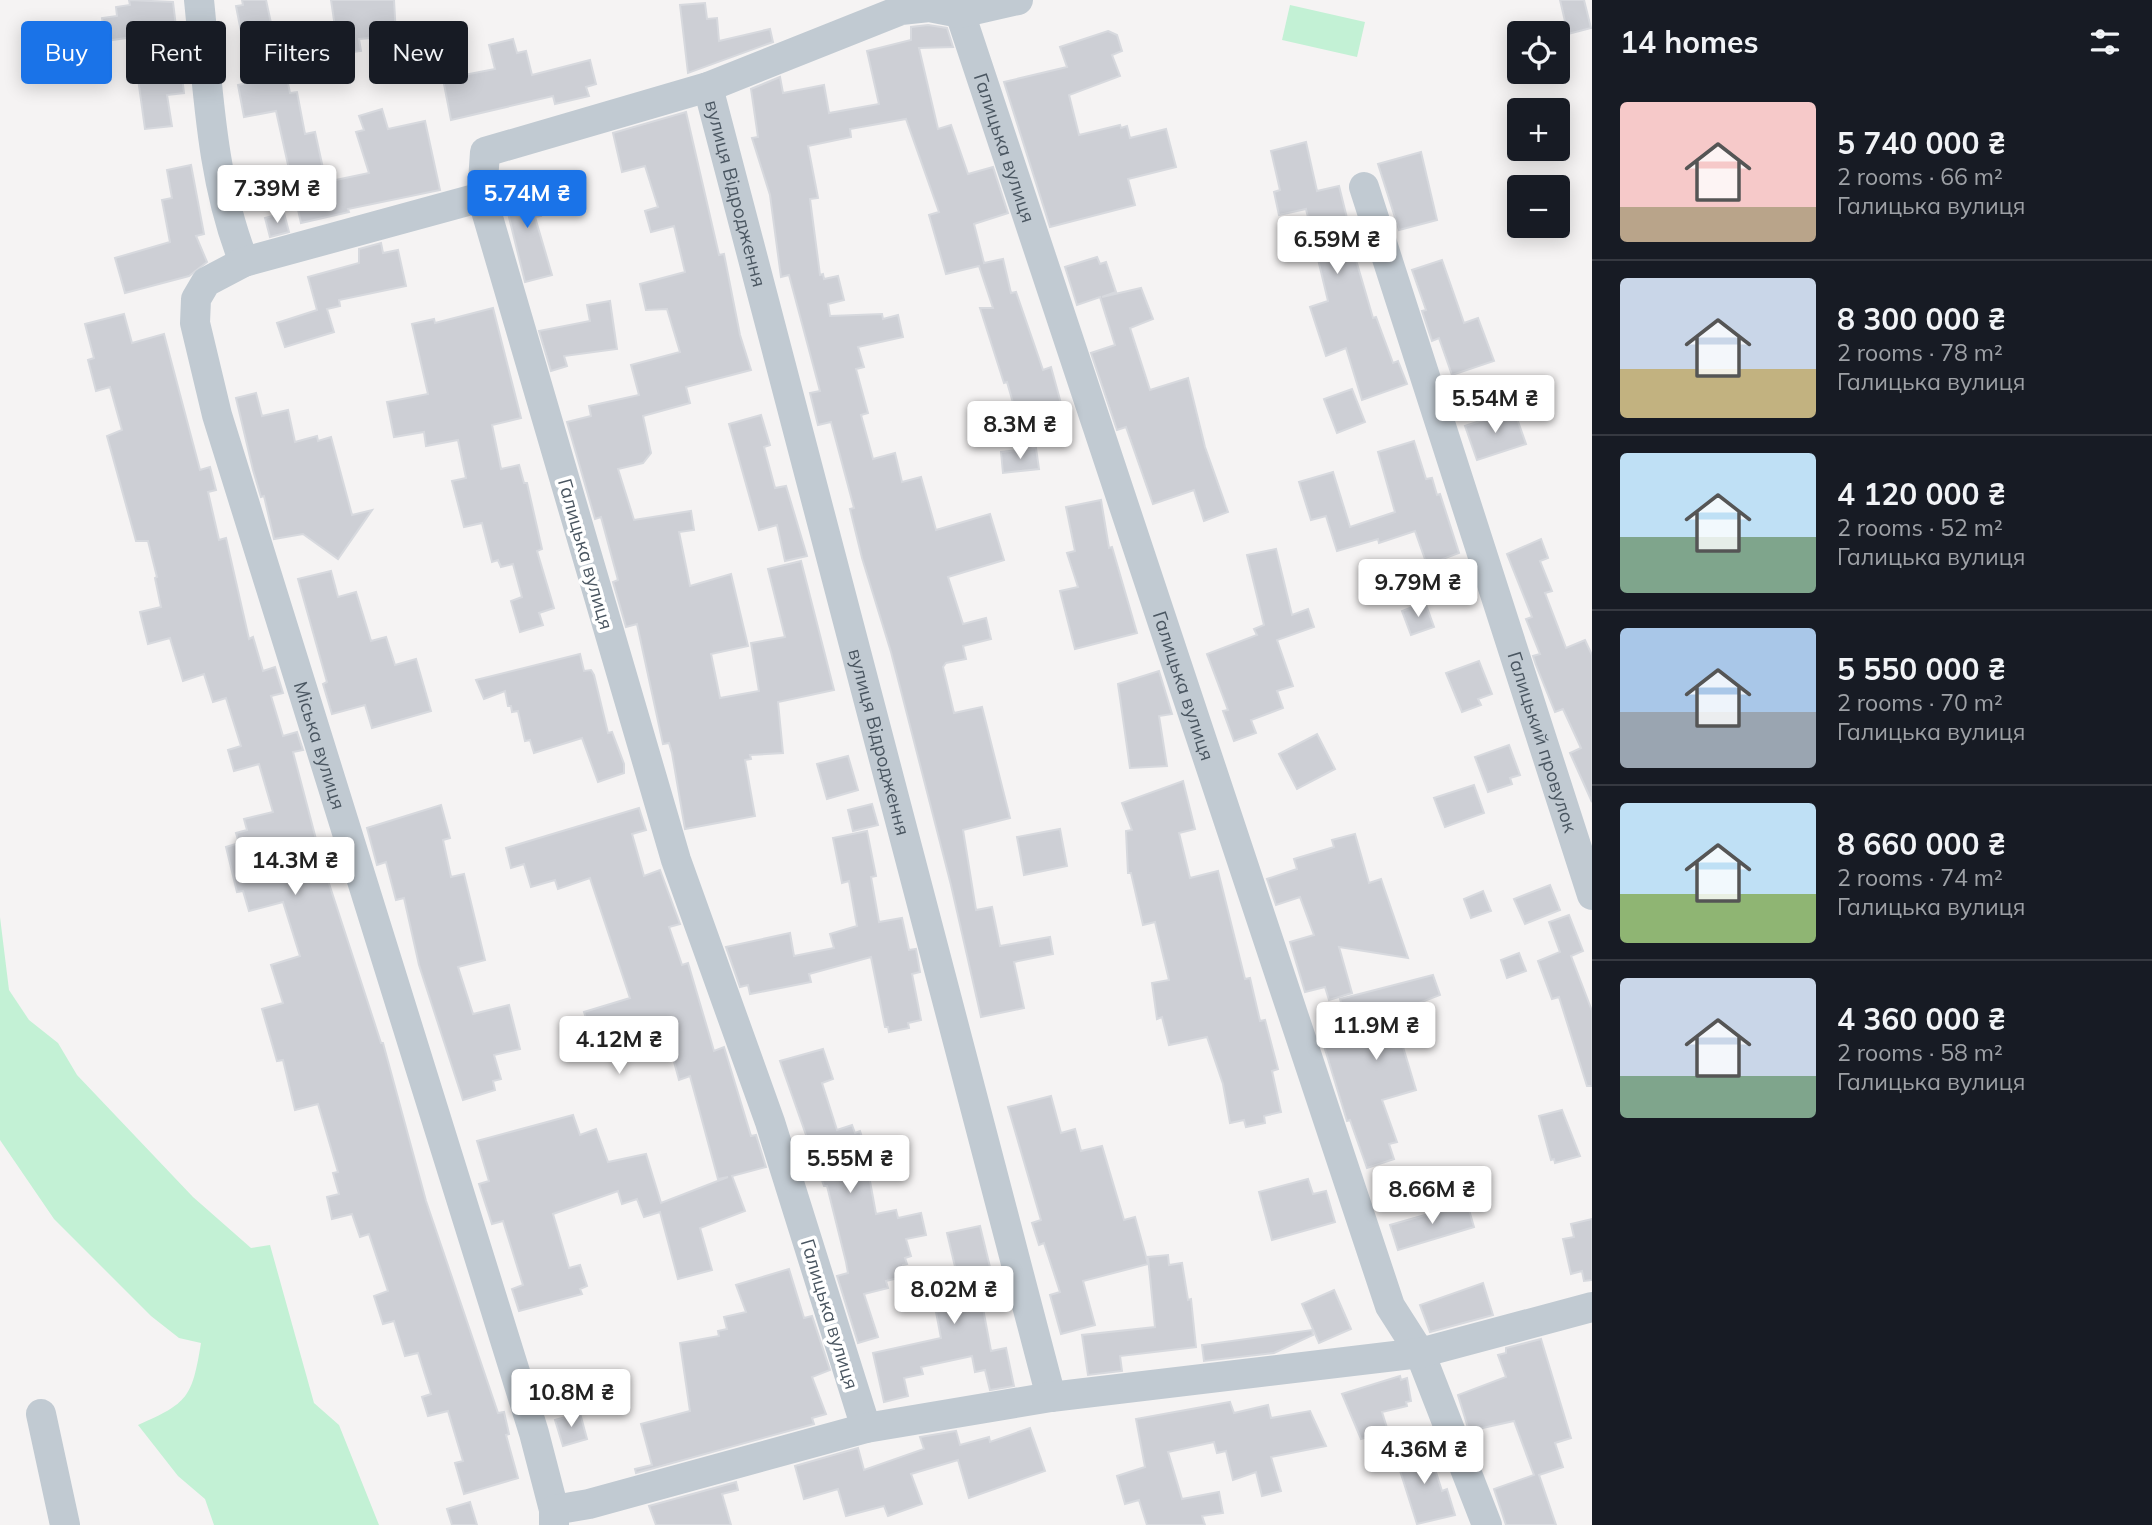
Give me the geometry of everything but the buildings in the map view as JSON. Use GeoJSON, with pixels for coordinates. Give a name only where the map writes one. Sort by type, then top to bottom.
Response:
{"type":"FeatureCollection","features":[{"type":"Feature","properties":{"kind":"street"},"geometry":{"type":"LineString","coordinates":[[199,0],[216,150],[229,225],[244,262]]}},
{"type":"Feature","properties":{"kind":"street","name":"Галицька вулиця"},"geometry":{"type":"LineString","coordinates":[[866,1428],[770,1122],[676,860],[482,197],[485,152],[708,87],[901,10],[929,7],[960,13],[1018,0]]}},
{"type":"Feature","properties":{"kind":"street","name":"Галицька вулиця"},"geometry":{"type":"LineString","coordinates":[[960,13],[1390,1306],[1420,1353],[1487,1525]]}},
{"type":"Feature","properties":{"kind":"street","name":"вулиця Відродження"},"geometry":{"type":"LineString","coordinates":[[708,87],[1051,1397]]}},
{"type":"Feature","properties":{"kind":"street","name":"Галицький провулок"},"geometry":{"type":"LineString","coordinates":[[1364,187],[1592,895]]}},
{"type":"Feature","properties":{"kind":"street","name":"Міська вулиця"},"geometry":{"type":"LineString","coordinates":[[482,197],[244,262],[206,282],[196,299],[195,323],[208,375],[534,1433],[554,1518]]}},
{"type":"Feature","properties":{"kind":"street"},"geometry":{"type":"LineString","coordinates":[[554,1518],[589,1504],[866,1428],[1051,1397],[1420,1353],[1592,1307]]}},
{"type":"Feature","properties":{"kind":"street"},"geometry":{"type":"LineString","coordinates":[[41,1414],[65,1525]]}},
{"type":"Feature","properties":{"kind":"green space"},"geometry":{"type":"Polygon","coordinates":[[[1290,5],[1365,22],[1357,57],[1282,40],[1290,5]]]}},
{"type":"Feature","properties":{"kind":"green space"},"geometry":{"type":"Polygon","coordinates":[[[0,917],[9,990],[29,1020],[58,1043],[77,1075],[193,1197],[251,1248],[270,1245],[314,1403],[339,1425],[379,1525],[214,1525],[205,1499],[178,1476],[138,1425],[168,1411],[185,1396],[194,1376],[201,1343],[179,1338],[151,1316],[54,1219],[0,1140],[0,917]]]}}]}
